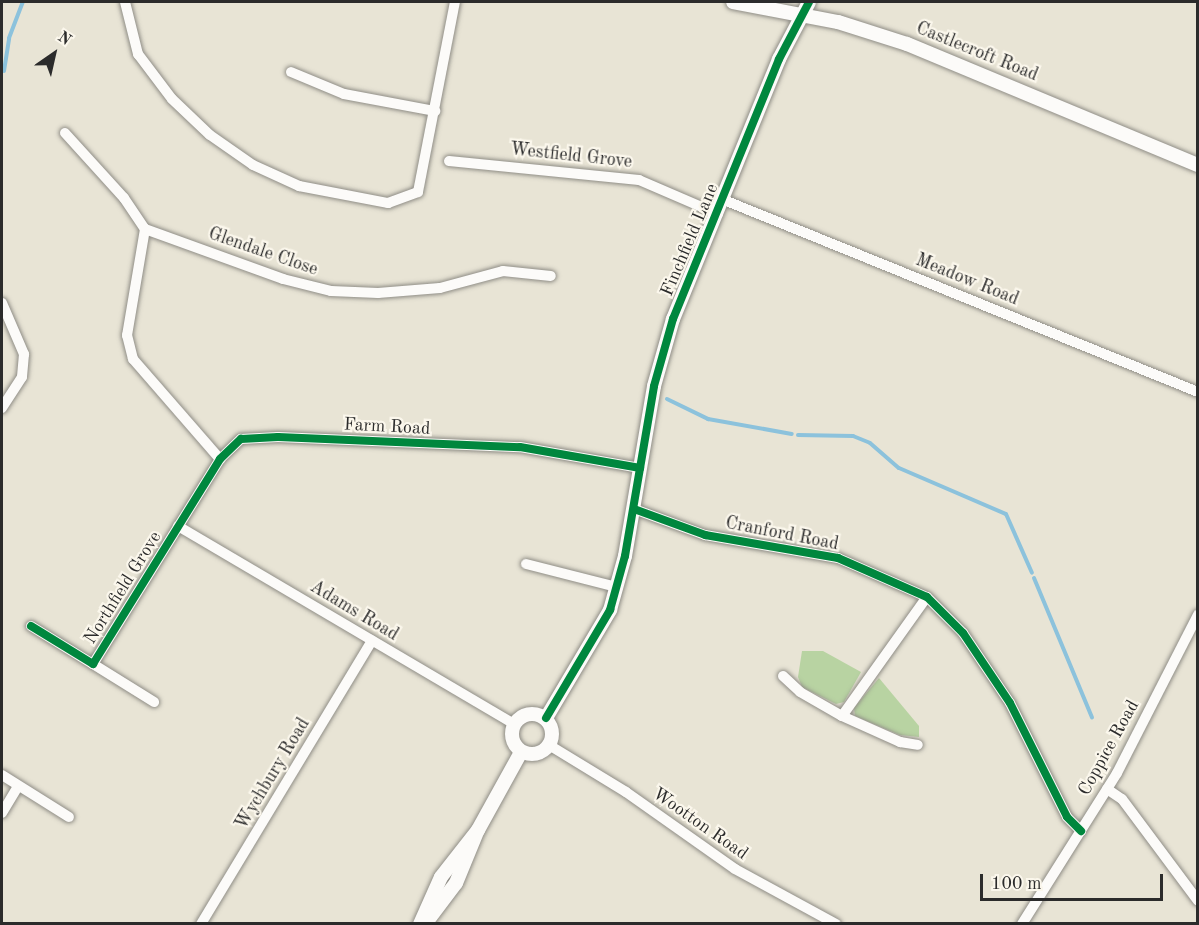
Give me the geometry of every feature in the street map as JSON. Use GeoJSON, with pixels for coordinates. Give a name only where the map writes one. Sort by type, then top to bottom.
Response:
{"type":"FeatureCollection","features":[{"type":"Feature","properties":{"kind":"street"},"geometry":{"type":"LineString","coordinates":[[124,2],[138,54],[172,99],[210,135],[253,165],[299,186],[388,204],[418,192],[455,2]]}},
{"type":"Feature","properties":{"kind":"street","name":"Castlecroft Road"},"geometry":{"type":"LineString","coordinates":[[733,2],[804,15],[872,32],[954,60],[1197,165]]}},
{"type":"Feature","properties":{"kind":"street","name":"Finchfield Lane"},"geometry":{"type":"LineString","coordinates":[[546,717],[598,634],[617,587],[666,342],[779,59],[809,2]]}},
{"type":"Feature","properties":{"kind":"street"},"geometry":{"type":"LineString","coordinates":[[291,72],[344,94],[435,111]]}},
{"type":"Feature","properties":{"kind":"street"},"geometry":{"type":"LineString","coordinates":[[65,133],[124,198],[145,229],[127,335],[133,359],[220,459]]}},
{"type":"Feature","properties":{"kind":"street","name":"Westfield Grove"},"geometry":{"type":"LineString","coordinates":[[449,161],[639,180],[718,214]]}},
{"type":"Feature","properties":{"kind":"street","name":"Meadow Road"},"geometry":{"type":"LineString","coordinates":[[724,200],[1197,392]]}},
{"type":"Feature","properties":{"kind":"street","name":"Glendale Close"},"geometry":{"type":"LineString","coordinates":[[145,229],[283,279],[331,291],[419,292],[503,271],[551,276]]}},
{"type":"Feature","properties":{"kind":"street"},"geometry":{"type":"LineString","coordinates":[[2,303],[24,354],[22,377],[2,408]]}},
{"type":"Feature","properties":{"kind":"street","name":"Farm Road"},"geometry":{"type":"LineString","coordinates":[[178,526],[220,459],[241,439],[278,437],[519,447],[640,468]]}},
{"type":"Feature","properties":{"kind":"street","name":"Cranford Road"},"geometry":{"type":"LineString","coordinates":[[634,509],[705,535],[838,558],[927,597],[963,633],[1010,703],[1067,817],[1081,831]]}},
{"type":"Feature","properties":{"kind":"street","name":"Adams Road"},"geometry":{"type":"LineString","coordinates":[[178,526],[514,724]]}},
{"type":"Feature","properties":{"kind":"street","name":"Northfield Grove"},"geometry":{"type":"LineString","coordinates":[[93,664],[178,526]]}},
{"type":"Feature","properties":{"kind":"street"},"geometry":{"type":"LineString","coordinates":[[526,564],[617,587]]}},
{"type":"Feature","properties":{"kind":"street"},"geometry":{"type":"LineString","coordinates":[[843,716],[927,597]]}},
{"type":"Feature","properties":{"kind":"street","name":"Coppice Road"},"geometry":{"type":"LineString","coordinates":[[1022,924],[1107,789],[1197,615]]}},
{"type":"Feature","properties":{"kind":"street","name":"Northfield Grove"},"geometry":{"type":"LineString","coordinates":[[30,626],[154,702]]}},
{"type":"Feature","properties":{"kind":"street","name":"Wychbury Road"},"geometry":{"type":"LineString","coordinates":[[201,924],[372,641]]}},
{"type":"Feature","properties":{"kind":"street"},"geometry":{"type":"LineString","coordinates":[[783,676],[800,692],[843,716],[900,742],[918,745]]}},
{"type":"Feature","properties":{"kind":"street"},"geometry":{"type":"LineString","coordinates":[[528,714],[546,717],[552,730],[549,745],[537,754],[522,752],[512,735],[514,724],[528,714]]}},
{"type":"Feature","properties":{"kind":"street","name":"Wootton Road"},"geometry":{"type":"LineString","coordinates":[[549,745],[626,792],[735,869],[836,924]]}},
{"type":"Feature","properties":{"kind":"street"},"geometry":{"type":"LineString","coordinates":[[420,924],[441,877],[478,830],[522,752]]}},
{"type":"Feature","properties":{"kind":"street"},"geometry":{"type":"LineString","coordinates":[[2,775],[69,817]]}},
{"type":"Feature","properties":{"kind":"street"},"geometry":{"type":"LineString","coordinates":[[2,813],[18,786]]}},
{"type":"Feature","properties":{"kind":"street"},"geometry":{"type":"LineString","coordinates":[[1107,789],[1122,799],[1197,901]]}},
{"type":"Feature","properties":{"kind":"street"},"geometry":{"type":"LineString","coordinates":[[425,924],[456,883],[471,853],[478,830]]}},
{"type":"Feature","properties":{"kind":"green space"},"geometry":{"type":"Polygon","coordinates":[[[802,651],[823,651],[861,672],[844,702],[836,704],[802,687],[798,677],[802,651]]]}},
{"type":"Feature","properties":{"kind":"green space"},"geometry":{"type":"Polygon","coordinates":[[[879,678],[919,726],[919,737],[900,735],[855,716],[854,708],[879,678]]]}},
{"type":"Feature","properties":{"kind":"waterway"},"geometry":{"type":"LineString","coordinates":[[4,71],[9,38],[23,2]]}},
{"type":"Feature","properties":{"kind":"waterway"},"geometry":{"type":"LineString","coordinates":[[667,399],[708,419],[792,434]]}},
{"type":"Feature","properties":{"kind":"waterway"},"geometry":{"type":"LineString","coordinates":[[798,435],[853,436],[870,443],[899,468],[1006,514],[1032,573]]}},
{"type":"Feature","properties":{"kind":"waterway"},"geometry":{"type":"LineString","coordinates":[[1034,578],[1092,717]]}},
{"type":"Feature","properties":{"kind":"cycle path"},"geometry":{"type":"LineString","coordinates":[[546,718],[610,610],[625,556],[654,386],[673,319],[779,59],[809,2]]}},
{"type":"Feature","properties":{"kind":"cycle path"},"geometry":{"type":"LineString","coordinates":[[31,626],[93,664],[220,459],[241,439],[278,437],[520,447],[640,468]]}},
{"type":"Feature","properties":{"kind":"cycle path"},"geometry":{"type":"LineString","coordinates":[[634,509],[705,535],[838,558],[927,597],[963,633],[1010,703],[1067,817],[1081,831]]}}]}
